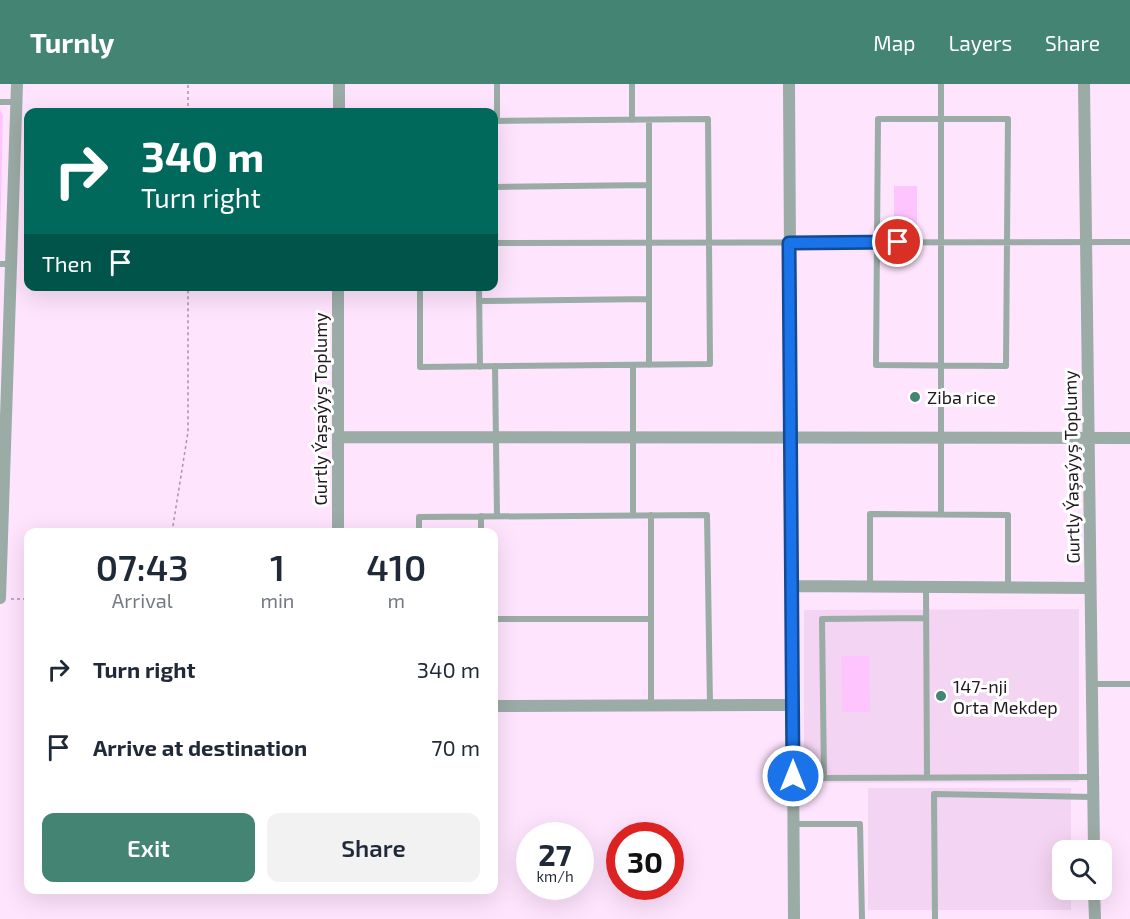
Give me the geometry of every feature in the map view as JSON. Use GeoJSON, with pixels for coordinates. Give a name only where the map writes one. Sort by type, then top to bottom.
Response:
{"type":"FeatureCollection","features":[{"type":"Feature","properties":{"kind":"street"},"geometry":{"type":"LineString","coordinates":[[5,598],[0,589],[5,264],[17,84]]}},
{"type":"Feature","properties":{"kind":"street"},"geometry":{"type":"LineString","coordinates":[[339,84],[339,108]]}},
{"type":"Feature","properties":{"kind":"street"},"geometry":{"type":"LineString","coordinates":[[789,84],[794,919]]}},
{"type":"Feature","properties":{"kind":"street","name":"Gurtly Ýaşaýyş Toplumy"},"geometry":{"type":"LineString","coordinates":[[1084,84],[1094,840]]}},
{"type":"Feature","properties":{"kind":"street","name":"Gurtly Ýaşaýyş Toplumy"},"geometry":{"type":"LineString","coordinates":[[338,291],[338,528]]}},
{"type":"Feature","properties":{"kind":"street"},"geometry":{"type":"LineString","coordinates":[[338,437],[1130,438]]}},
{"type":"Feature","properties":{"kind":"street"},"geometry":{"type":"LineString","coordinates":[[792,586],[1090,588]]}},
{"type":"Feature","properties":{"kind":"street"},"geometry":{"type":"LineString","coordinates":[[498,706],[792,705]]}},
{"type":"Feature","properties":{"kind":"street"},"geometry":{"type":"LineString","coordinates":[[1094,900],[1095,919]]}},
{"type":"Feature","properties":{"kind":"lane"},"geometry":{"type":"LineString","coordinates":[[495,108],[496,84]]}},
{"type":"Feature","properties":{"kind":"lane"},"geometry":{"type":"LineString","coordinates":[[632,84],[632,120]]}},
{"type":"Feature","properties":{"kind":"lane"},"geometry":{"type":"LineString","coordinates":[[941,84],[941,514]]}},
{"type":"Feature","properties":{"kind":"lane"},"geometry":{"type":"LineString","coordinates":[[0,102],[17,102]]}},
{"type":"Feature","properties":{"kind":"lane"},"geometry":{"type":"LineString","coordinates":[[420,291],[420,367],[710,364],[708,119],[498,121]]}},
{"type":"Feature","properties":{"kind":"lane"},"geometry":{"type":"LineString","coordinates":[[878,119],[941,119],[1008,119],[1006,366],[876,365],[878,119]]}},
{"type":"Feature","properties":{"kind":"lane"},"geometry":{"type":"LineString","coordinates":[[649,120],[649,365]]}},
{"type":"Feature","properties":{"kind":"lane"},"geometry":{"type":"LineString","coordinates":[[498,187],[649,185]]}},
{"type":"Feature","properties":{"kind":"lane"},"geometry":{"type":"LineString","coordinates":[[498,243],[1130,242]]}},
{"type":"Feature","properties":{"kind":"lane"},"geometry":{"type":"LineString","coordinates":[[479,291],[480,367]]}},
{"type":"Feature","properties":{"kind":"lane"},"geometry":{"type":"LineString","coordinates":[[479,300],[649,299]]}},
{"type":"Feature","properties":{"kind":"lane"},"geometry":{"type":"LineString","coordinates":[[633,365],[633,515]]}},
{"type":"Feature","properties":{"kind":"lane"},"geometry":{"type":"LineString","coordinates":[[495,366],[497,516]]}},
{"type":"Feature","properties":{"kind":"lane"},"geometry":{"type":"LineString","coordinates":[[870,586],[870,514],[941,514],[1008,515],[1008,587]]}},
{"type":"Feature","properties":{"kind":"lane"},"geometry":{"type":"LineString","coordinates":[[651,515],[651,705]]}},
{"type":"Feature","properties":{"kind":"lane"},"geometry":{"type":"LineString","coordinates":[[419,528],[418,517],[707,515],[710,705]]}},
{"type":"Feature","properties":{"kind":"lane"},"geometry":{"type":"LineString","coordinates":[[481,516],[481,528]]}},
{"type":"Feature","properties":{"kind":"lane"},"geometry":{"type":"LineString","coordinates":[[926,587],[927,777]]}},
{"type":"Feature","properties":{"kind":"lane"},"geometry":{"type":"LineString","coordinates":[[926,618],[822,619],[824,778],[1093,777]]}},
{"type":"Feature","properties":{"kind":"lane"},"geometry":{"type":"LineString","coordinates":[[498,619],[651,619]]}},
{"type":"Feature","properties":{"kind":"lane"},"geometry":{"type":"LineString","coordinates":[[1092,684],[1130,684]]}},
{"type":"Feature","properties":{"kind":"lane"},"geometry":{"type":"LineString","coordinates":[[935,919],[934,795],[1093,797]]}},
{"type":"Feature","properties":{"kind":"lane"},"geometry":{"type":"LineString","coordinates":[[793,824],[860,824],[862,919]]}},
{"type":"Feature","properties":{"kind":"path"},"geometry":{"type":"LineString","coordinates":[[188,108],[189,84]]}},
{"type":"Feature","properties":{"kind":"path"},"geometry":{"type":"LineString","coordinates":[[173,528],[188,432],[188,291]]}},
{"type":"Feature","properties":{"kind":"path"},"geometry":{"type":"LineString","coordinates":[[5,598],[24,599]]}},
{"type":"Feature","properties":{"kind":"shaded area"},"geometry":{"type":"Polygon","coordinates":[[[0,110],[3,115],[0,243],[0,110]]]}},
{"type":"Feature","properties":{"kind":"shaded area"},"geometry":{"type":"Polygon","coordinates":[[[894,186],[917,186],[917,229],[894,229],[894,186]]]}},
{"type":"Feature","properties":{"kind":"shaded area","name":"147-nji Orta Mekdep"},"geometry":{"type":"Polygon","coordinates":[[[1079,609],[1079,782],[804,783],[804,610],[1079,609]]]}},
{"type":"Feature","properties":{"kind":"shaded area"},"geometry":{"type":"Polygon","coordinates":[[[841,656],[869,656],[870,712],[842,712],[841,656]]]}},
{"type":"Feature","properties":{"kind":"shaded area"},"geometry":{"type":"Polygon","coordinates":[[[868,788],[1071,788],[1071,840],[1052,840],[1052,900],[1071,900],[1071,910],[868,910],[868,788]]]}},
{"type":"Feature","properties":{"kind":"place","name":"Ziba rice"},"geometry":{"type":"Point","coordinates":[915,397]}},
{"type":"Feature","properties":{"kind":"place","name":"147-nji Orta Mekdep"},"geometry":{"type":"Point","coordinates":[941,696]}},
{"type":"Feature","properties":{"kind":"route"},"geometry":{"type":"LineString","coordinates":[[793,776],[789,243],[898,242]]}}]}
